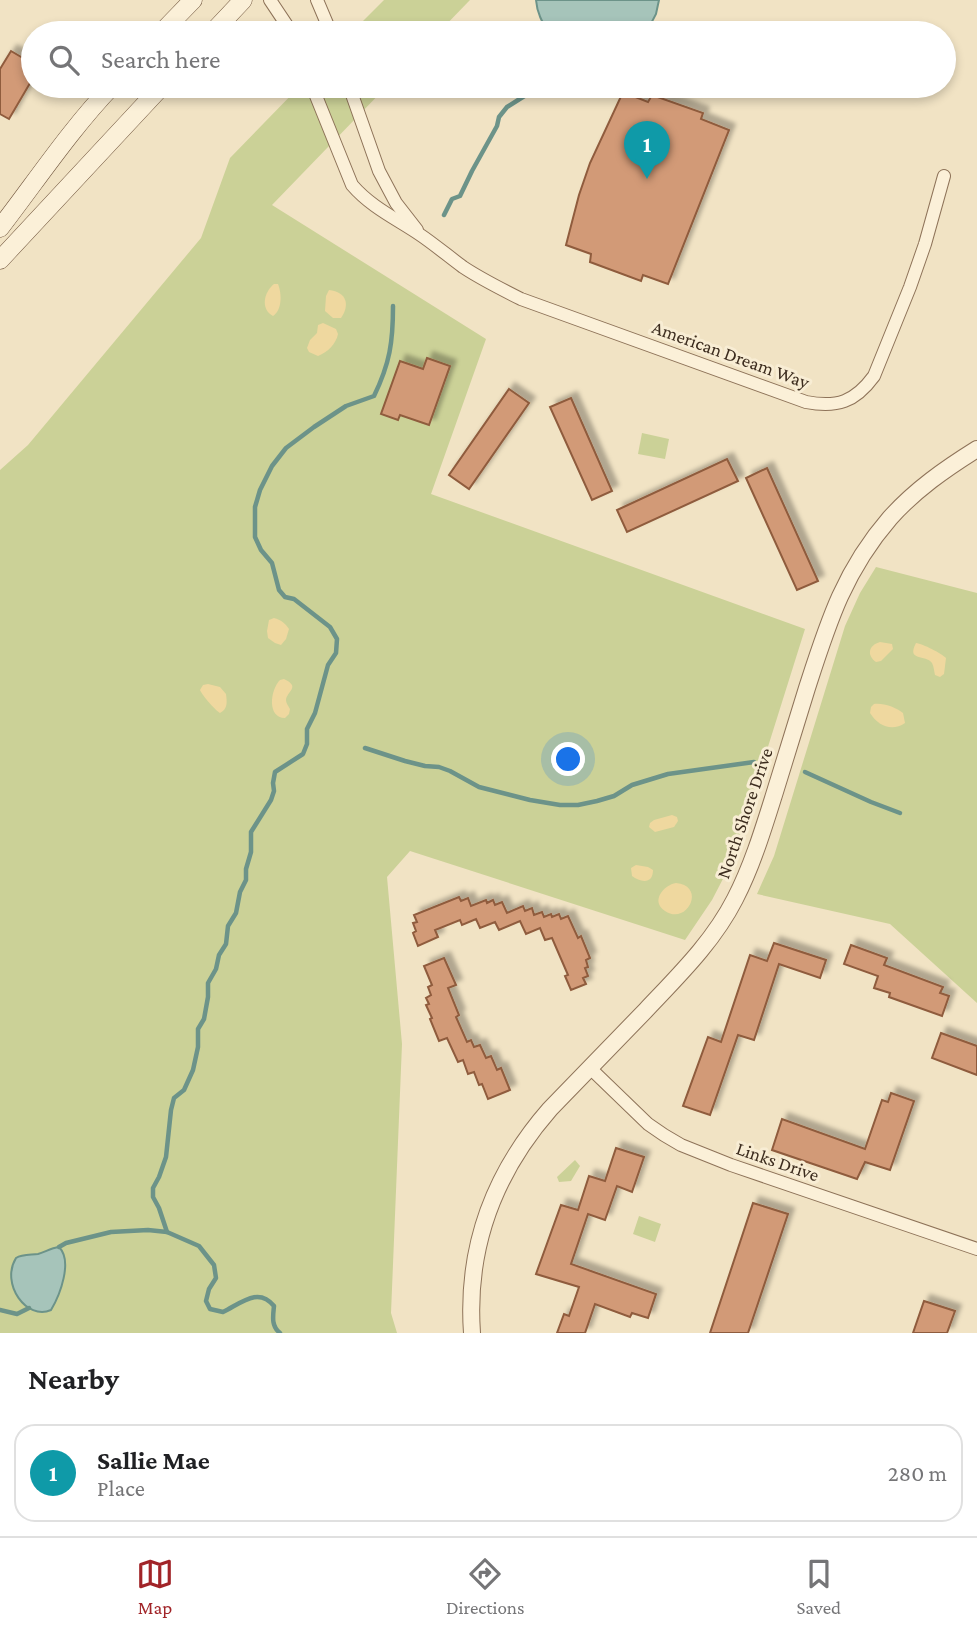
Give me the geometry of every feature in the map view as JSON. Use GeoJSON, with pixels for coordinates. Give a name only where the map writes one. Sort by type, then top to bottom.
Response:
{"type":"FeatureCollection","features":[{"type":"Feature","properties":{"kind":"main road"},"geometry":{"type":"LineString","coordinates":[[173,21],[193,0]]}},
{"type":"Feature","properties":{"kind":"main road"},"geometry":{"type":"LineString","coordinates":[[223,21],[243,0]]}},
{"type":"Feature","properties":{"kind":"main road"},"geometry":{"type":"LineString","coordinates":[[0,228],[100,98]]}},
{"type":"Feature","properties":{"kind":"main road"},"geometry":{"type":"LineString","coordinates":[[0,260],[151,98]]}},
{"type":"Feature","properties":{"kind":"street"},"geometry":{"type":"LineString","coordinates":[[270,0],[284,21]]}},
{"type":"Feature","properties":{"kind":"street"},"geometry":{"type":"LineString","coordinates":[[317,0],[326,21]]}},
{"type":"Feature","properties":{"kind":"street"},"geometry":{"type":"LineString","coordinates":[[317,98],[352,186],[382,212],[420,234]]}},
{"type":"Feature","properties":{"kind":"street"},"geometry":{"type":"LineString","coordinates":[[354,98],[387,188],[420,234]]}},
{"type":"Feature","properties":{"kind":"street","name":"American Dream Way"},"geometry":{"type":"LineString","coordinates":[[420,234],[465,268],[521,299],[806,402],[828,405],[854,397],[874,376],[910,287],[944,176]]}},
{"type":"Feature","properties":{"kind":"street","name":"North Shore Drive"},"geometry":{"type":"LineString","coordinates":[[472,1333],[472,1290],[476,1255],[484,1224],[502,1178],[534,1128],[701,951],[721,924],[746,877],[760,838],[838,597],[854,568],[891,517],[914,494],[977,449]]}},
{"type":"Feature","properties":{"kind":"street","name":"Links Drive"},"geometry":{"type":"LineString","coordinates":[[590,1068],[648,1124],[681,1144],[731,1165],[977,1249]]}},
{"type":"Feature","properties":{"kind":"green space"},"geometry":{"type":"Polygon","coordinates":[[[384,0],[470,0],[450,21],[363,21],[384,0]]]}},
{"type":"Feature","properties":{"kind":"green space"},"geometry":{"type":"Polygon","coordinates":[[[288,98],[375,98],[272,205],[486,339],[431,494],[805,629],[726,873],[712,900],[685,940],[410,851],[387,877],[402,1044],[391,1313],[397,1333],[0,1333],[0,470],[28,445],[201,238],[230,158],[288,98]]]}},
{"type":"Feature","properties":{"kind":"green space"},"geometry":{"type":"Polygon","coordinates":[[[642,433],[669,439],[665,459],[638,454],[642,433]]]}},
{"type":"Feature","properties":{"kind":"green space"},"geometry":{"type":"Polygon","coordinates":[[[876,567],[977,593],[977,1003],[890,924],[757,894],[774,856],[845,626],[876,567]]]}},
{"type":"Feature","properties":{"kind":"green space"},"geometry":{"type":"Polygon","coordinates":[[[575,1160],[580,1166],[571,1181],[559,1182],[557,1177],[575,1160]]]}},
{"type":"Feature","properties":{"kind":"green space"},"geometry":{"type":"Polygon","coordinates":[[[639,1216],[661,1224],[655,1242],[633,1234],[639,1216]]]}},
{"type":"Feature","properties":{"kind":"sand"},"geometry":{"type":"Polygon","coordinates":[[[274,284],[278,284],[281,297],[280,306],[273,316],[266,309],[265,300],[274,284]]]}},
{"type":"Feature","properties":{"kind":"sand"},"geometry":{"type":"Polygon","coordinates":[[[329,290],[340,293],[345,300],[341,318],[333,318],[325,311],[329,290]]]}},
{"type":"Feature","properties":{"kind":"sand"},"geometry":{"type":"Polygon","coordinates":[[[323,323],[336,329],[338,334],[331,347],[318,356],[307,348],[317,333],[318,325],[323,323]]]}},
{"type":"Feature","properties":{"kind":"sand"},"geometry":{"type":"Polygon","coordinates":[[[274,618],[289,629],[281,645],[268,638],[269,620],[274,618]]]}},
{"type":"Feature","properties":{"kind":"sand"},"geometry":{"type":"Polygon","coordinates":[[[880,642],[892,644],[893,649],[881,661],[876,662],[870,650],[880,642]]]}},
{"type":"Feature","properties":{"kind":"sand"},"geometry":{"type":"Polygon","coordinates":[[[916,643],[946,658],[944,674],[940,677],[935,675],[929,660],[913,653],[916,643]]]}},
{"type":"Feature","properties":{"kind":"sand"},"geometry":{"type":"Polygon","coordinates":[[[284,679],[292,684],[286,700],[289,714],[285,718],[275,713],[272,703],[274,690],[280,680],[284,679]]]}},
{"type":"Feature","properties":{"kind":"sand"},"geometry":{"type":"Polygon","coordinates":[[[203,685],[220,687],[226,694],[226,707],[220,713],[200,690],[203,685]]]}},
{"type":"Feature","properties":{"kind":"sand"},"geometry":{"type":"Polygon","coordinates":[[[874,704],[900,711],[905,723],[895,727],[881,724],[870,713],[874,704]]]}},
{"type":"Feature","properties":{"kind":"sand"},"geometry":{"type":"Polygon","coordinates":[[[672,815],[677,817],[678,821],[674,827],[655,832],[649,827],[654,820],[672,815]]]}},
{"type":"Feature","properties":{"kind":"sand"},"geometry":{"type":"Polygon","coordinates":[[[636,865],[653,870],[651,878],[642,881],[632,876],[631,868],[636,865]]]}},
{"type":"Feature","properties":{"kind":"sand"},"geometry":{"type":"Polygon","coordinates":[[[676,883],[685,886],[692,897],[686,910],[673,914],[661,907],[659,898],[663,890],[676,883]]]}},
{"type":"Feature","properties":{"kind":"water"},"geometry":{"type":"Polygon","coordinates":[[[536,0],[659,0],[652,21],[542,21],[536,0]]]}},
{"type":"Feature","properties":{"kind":"water"},"geometry":{"type":"Polygon","coordinates":[[[59,1247],[63,1253],[65,1269],[58,1296],[51,1310],[33,1310],[18,1298],[14,1289],[11,1279],[16,1258],[59,1247]]]}},
{"type":"Feature","properties":{"kind":"building"},"geometry":{"type":"Polygon","coordinates":[[[11,51],[21,57],[21,98],[9,119],[0,114],[0,69],[11,51]]]}},
{"type":"Feature","properties":{"kind":"building"},"geometry":{"type":"Polygon","coordinates":[[[620,98],[638,98],[648,102],[650,98],[660,98],[703,113],[701,119],[729,130],[668,284],[643,275],[641,281],[590,262],[591,254],[566,245],[590,163],[620,98]]]}},
{"type":"Feature","properties":{"kind":"building"},"geometry":{"type":"Polygon","coordinates":[[[427,358],[450,366],[429,425],[400,415],[398,420],[381,414],[400,361],[423,369],[427,358]]]}},
{"type":"Feature","properties":{"kind":"building"},"geometry":{"type":"Polygon","coordinates":[[[509,389],[529,403],[469,489],[449,475],[509,389]]]}},
{"type":"Feature","properties":{"kind":"building"},"geometry":{"type":"Polygon","coordinates":[[[571,398],[612,491],[592,500],[550,407],[571,398]]]}},
{"type":"Feature","properties":{"kind":"building"},"geometry":{"type":"Polygon","coordinates":[[[727,459],[738,481],[627,532],[617,510],[727,459]]]}},
{"type":"Feature","properties":{"kind":"building"},"geometry":{"type":"Polygon","coordinates":[[[767,468],[818,581],[797,590],[746,478],[767,468]]]}},
{"type":"Feature","properties":{"kind":"building"},"geometry":{"type":"Polygon","coordinates":[[[459,897],[461,901],[468,898],[471,906],[486,900],[487,903],[493,900],[495,905],[502,902],[507,913],[523,906],[525,911],[532,908],[534,915],[542,912],[544,917],[559,914],[561,919],[568,916],[578,938],[581,936],[590,958],[586,960],[588,967],[585,968],[588,976],[583,978],[586,984],[571,990],[565,976],[568,975],[552,938],[545,940],[540,928],[526,934],[520,921],[499,930],[495,922],[480,928],[476,919],[462,925],[460,920],[435,930],[438,937],[418,946],[413,933],[416,931],[413,923],[417,922],[414,915],[459,897]]]}},
{"type":"Feature","properties":{"kind":"building"},"geometry":{"type":"Polygon","coordinates":[[[774,943],[826,960],[820,978],[779,964],[754,1040],[738,1035],[710,1115],[683,1106],[708,1037],[721,1042],[750,955],[767,961],[774,943]]]}},
{"type":"Feature","properties":{"kind":"building"},"geometry":{"type":"Polygon","coordinates":[[[851,945],[887,958],[884,965],[943,987],[940,993],[949,996],[942,1016],[889,997],[890,993],[874,988],[878,976],[844,964],[851,945]]]}},
{"type":"Feature","properties":{"kind":"building"},"geometry":{"type":"Polygon","coordinates":[[[444,958],[456,985],[448,988],[467,1042],[471,1040],[474,1047],[480,1045],[486,1058],[491,1056],[497,1070],[501,1068],[510,1090],[488,1099],[474,1072],[468,1074],[463,1060],[458,1062],[447,1038],[439,1041],[430,1019],[432,1018],[426,998],[431,995],[428,987],[432,985],[424,966],[444,958]]]}},
{"type":"Feature","properties":{"kind":"building"},"geometry":{"type":"Polygon","coordinates":[[[941,1033],[977,1046],[977,1075],[932,1058],[941,1033]]]}},
{"type":"Feature","properties":{"kind":"building"},"geometry":{"type":"Polygon","coordinates":[[[891,1093],[914,1101],[890,1170],[865,1162],[857,1179],[772,1150],[782,1119],[865,1149],[882,1100],[888,1102],[891,1093]]]}},
{"type":"Feature","properties":{"kind":"building"},"geometry":{"type":"Polygon","coordinates":[[[616,1148],[644,1157],[632,1192],[617,1186],[605,1220],[588,1214],[571,1264],[656,1294],[648,1318],[632,1313],[630,1317],[595,1304],[585,1333],[557,1333],[564,1314],[569,1316],[579,1287],[536,1274],[561,1205],[578,1210],[589,1176],[605,1181],[616,1148]]]}},
{"type":"Feature","properties":{"kind":"building"},"geometry":{"type":"Polygon","coordinates":[[[753,1203],[788,1214],[748,1333],[710,1333],[753,1203]]]}},
{"type":"Feature","properties":{"kind":"building"},"geometry":{"type":"Polygon","coordinates":[[[924,1301],[955,1311],[947,1333],[913,1333],[924,1301]]]}},
{"type":"Feature","properties":{"kind":"waterway"},"geometry":{"type":"LineString","coordinates":[[444,215],[452,199],[460,196],[497,126],[499,117],[507,107],[521,98]]}},
{"type":"Feature","properties":{"kind":"waterway"},"geometry":{"type":"LineString","coordinates":[[167,1232],[153,1197],[153,1188],[166,1157],[174,1098],[184,1090],[193,1070],[198,1047],[198,1029],[204,1019],[208,997],[208,983],[226,944],[228,926],[236,913],[240,892],[246,880],[251,832],[271,800],[275,772],[303,754],[307,744],[307,729],[315,713],[328,665],[336,653],[337,639],[330,627],[294,599],[285,597],[279,590],[272,563],[255,537],[255,507],[272,466],[286,448],[346,406],[374,396],[390,352],[393,306]]}},
{"type":"Feature","properties":{"kind":"waterway"},"geometry":{"type":"LineString","coordinates":[[365,748],[405,761],[439,767],[479,787],[560,805],[597,801],[614,796],[632,785],[668,774],[754,762]]}},
{"type":"Feature","properties":{"kind":"waterway"},"geometry":{"type":"LineString","coordinates":[[805,772],[900,813]]}},
{"type":"Feature","properties":{"kind":"waterway"},"geometry":{"type":"LineString","coordinates":[[59,1247],[111,1232],[167,1232],[199,1246],[214,1265],[216,1278],[206,1301],[210,1309],[223,1312],[249,1299],[262,1297],[274,1306],[274,1324],[280,1333]]}},
{"type":"Feature","properties":{"kind":"waterway"},"geometry":{"type":"LineString","coordinates":[[0,1310],[17,1314],[29,1308]]}},
{"type":"Feature","properties":{"kind":"place","name":"Sallie Mae"},"geometry":{"type":"Point","coordinates":[647,179]}}]}
